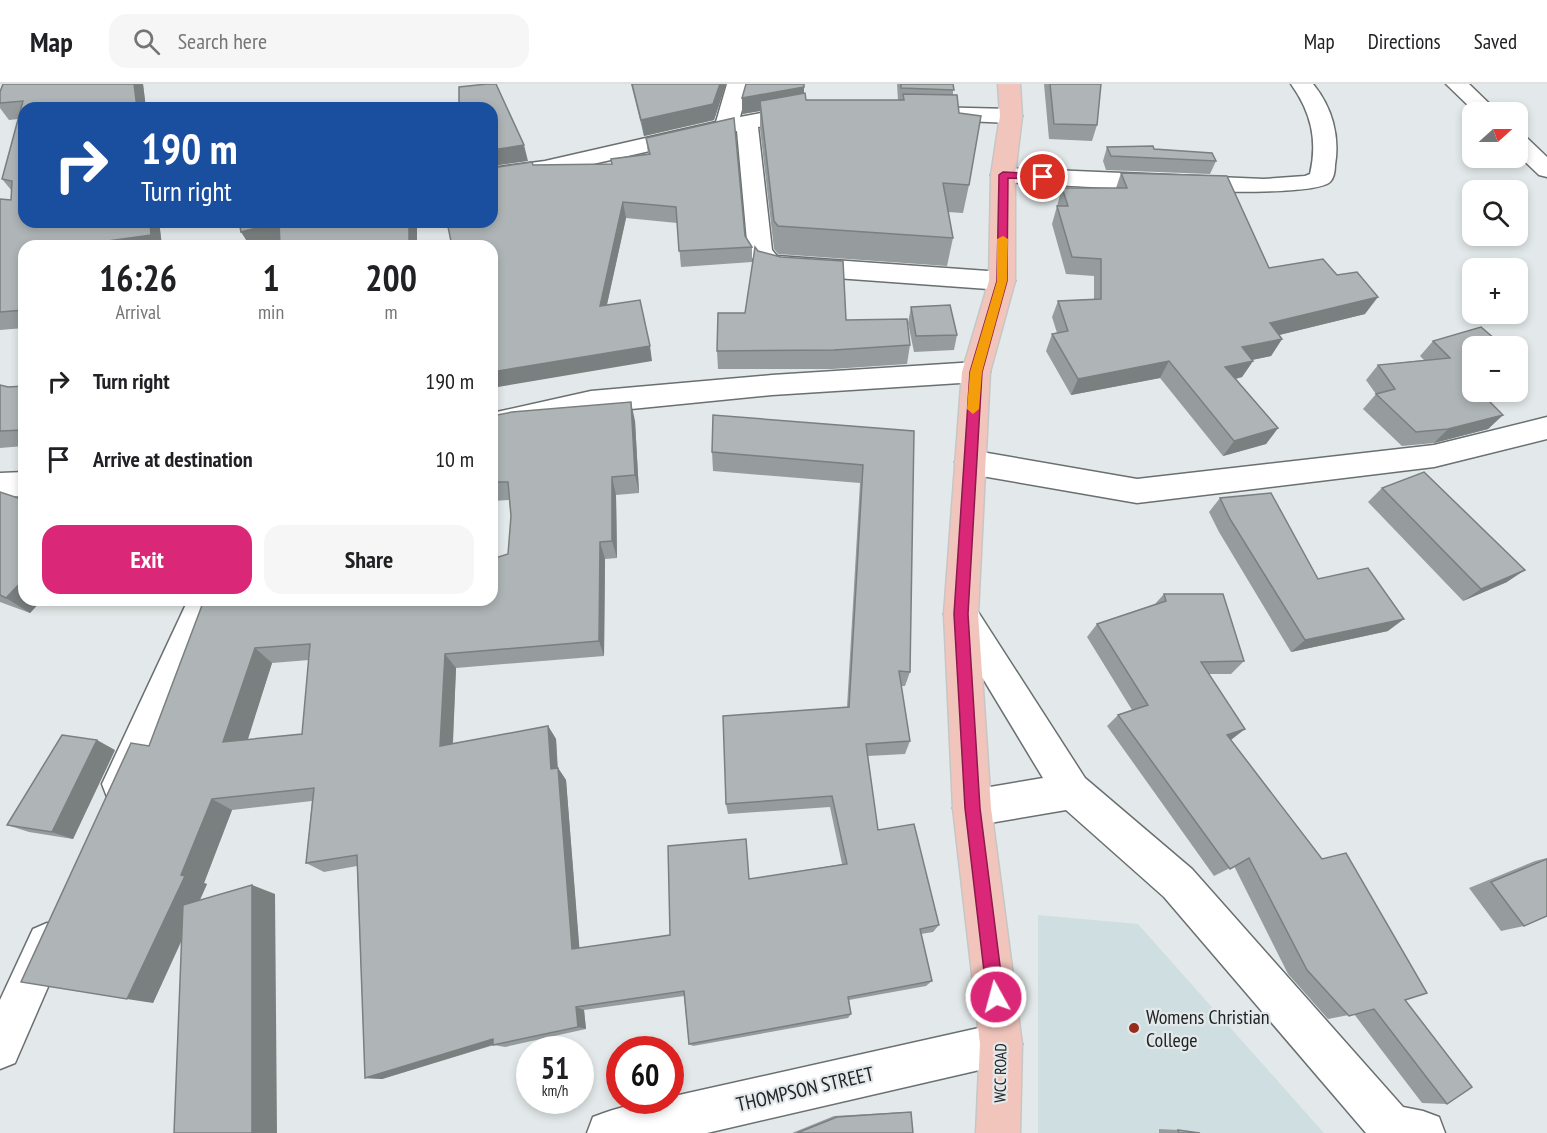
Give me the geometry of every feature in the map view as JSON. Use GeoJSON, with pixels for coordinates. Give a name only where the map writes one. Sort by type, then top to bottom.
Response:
{"type":"FeatureCollection","features":[{"type":"Feature","properties":{"kind":"main road","name":"WCC ROAD"},"geometry":{"type":"LineString","coordinates":[[998,1133],[1001,1044],[972,808],[961,614],[976,372],[1002,281],[1003,175],[1011,116],[1009,84]]}},
{"type":"Feature","properties":{"kind":"street"},"geometry":{"type":"LineString","coordinates":[[738,84],[736,125],[760,252],[768,262],[781,266],[1002,281]]}},
{"type":"Feature","properties":{"kind":"street"},"geometry":{"type":"LineString","coordinates":[[1003,175],[1264,186],[1309,183],[1321,178],[1326,159],[1323,126],[1312,95],[1302,84]]}},
{"type":"Feature","properties":{"kind":"street"},"geometry":{"type":"LineString","coordinates":[[1457,84],[1476,102]]}},
{"type":"Feature","properties":{"kind":"street"},"geometry":{"type":"LineString","coordinates":[[498,174],[545,168],[736,125],[824,111]]}},
{"type":"Feature","properties":{"kind":"street"},"geometry":{"type":"LineString","coordinates":[[912,114],[1011,116]]}},
{"type":"Feature","properties":{"kind":"street"},"geometry":{"type":"LineString","coordinates":[[1528,152],[1547,170]]}},
{"type":"Feature","properties":{"kind":"street"},"geometry":{"type":"LineString","coordinates":[[498,423],[591,402],[772,385],[976,372]]}},
{"type":"Feature","properties":{"kind":"street"},"geometry":{"type":"LineString","coordinates":[[970,462],[1137,491],[1434,456],[1547,428]]}},
{"type":"Feature","properties":{"kind":"street"},"geometry":{"type":"LineString","coordinates":[[0,485],[18,484]]}},
{"type":"Feature","properties":{"kind":"street"},"geometry":{"type":"LineString","coordinates":[[104,818],[201,606]]}},
{"type":"Feature","properties":{"kind":"street"},"geometry":{"type":"LineString","coordinates":[[961,614],[1072,791],[1178,883],[1402,1131]]}},
{"type":"Feature","properties":{"kind":"street"},"geometry":{"type":"LineString","coordinates":[[972,808],[1072,791]]}},
{"type":"Feature","properties":{"kind":"street"},"geometry":{"type":"LineString","coordinates":[[0,1048],[60,916]]}},
{"type":"Feature","properties":{"kind":"street","name":"THOMPSON STREET"},"geometry":{"type":"LineString","coordinates":[[609,1133],[1001,1044]]}},
{"type":"Feature","properties":{"kind":"shaded area","name":"Womens Christian College"},"geometry":{"type":"Polygon","coordinates":[[[1038,915],[1138,924],[1324,1133],[1038,1133],[1038,915]]]}},
{"type":"Feature","properties":{"kind":"building"},"geometry":{"type":"Polygon","coordinates":[[[3,84],[134,84],[136,102],[23,101],[0,103],[3,84]]]}},
{"type":"Feature","properties":{"kind":"building"},"geometry":{"type":"Polygon","coordinates":[[[496,84],[524,145],[498,149],[498,102],[459,102],[459,87],[496,84]]]}},
{"type":"Feature","properties":{"kind":"building"},"geometry":{"type":"Polygon","coordinates":[[[632,84],[720,84],[713,104],[641,120],[632,84]]]}},
{"type":"Feature","properties":{"kind":"building"},"geometry":{"type":"Polygon","coordinates":[[[746,84],[804,84],[804,87],[742,98],[746,84]]]}},
{"type":"Feature","properties":{"kind":"building"},"geometry":{"type":"Polygon","coordinates":[[[901,84],[953,84],[954,90],[901,88],[901,84]]]}},
{"type":"Feature","properties":{"kind":"building"},"geometry":{"type":"Polygon","coordinates":[[[1050,84],[1101,84],[1097,125],[1054,124],[1050,84]]]}},
{"type":"Feature","properties":{"kind":"building"},"geometry":{"type":"Polygon","coordinates":[[[805,93],[806,100],[904,100],[903,94],[957,95],[959,113],[981,116],[969,185],[943,183],[953,238],[778,226],[774,221],[760,101],[805,93]]]}},
{"type":"Feature","properties":{"kind":"building"},"geometry":{"type":"Polygon","coordinates":[[[734,118],[745,236],[752,247],[679,251],[676,207],[623,202],[600,306],[640,300],[650,346],[498,371],[498,240],[451,240],[448,228],[498,228],[498,167],[532,162],[533,165],[612,164],[611,159],[650,154],[646,138],[734,118]]]}},
{"type":"Feature","properties":{"kind":"building"},"geometry":{"type":"Polygon","coordinates":[[[18,120],[18,228],[150,228],[151,235],[115,240],[18,240],[18,310],[0,312],[0,199],[11,200],[12,181],[2,179],[18,120]]]}},
{"type":"Feature","properties":{"kind":"building"},"geometry":{"type":"Polygon","coordinates":[[[1153,146],[1154,149],[1212,153],[1216,161],[1111,156],[1107,147],[1153,146]]]}},
{"type":"Feature","properties":{"kind":"building"},"geometry":{"type":"Polygon","coordinates":[[[1121,173],[1227,176],[1269,268],[1323,259],[1337,275],[1357,272],[1378,297],[1270,323],[1282,339],[1242,347],[1253,361],[1225,367],[1278,428],[1234,441],[1169,361],[1078,379],[1052,334],[1068,331],[1058,301],[1101,299],[1101,259],[1072,257],[1057,206],[1068,206],[1062,188],[1127,188],[1121,173]]]}},
{"type":"Feature","properties":{"kind":"building"},"geometry":{"type":"Polygon","coordinates":[[[240,228],[256,228],[241,232],[240,228]]]}},
{"type":"Feature","properties":{"kind":"building"},"geometry":{"type":"Polygon","coordinates":[[[279,228],[409,228],[409,240],[280,240],[279,228]]]}},
{"type":"Feature","properties":{"kind":"building"},"geometry":{"type":"Polygon","coordinates":[[[755,247],[758,251],[781,257],[843,261],[846,320],[907,319],[910,345],[834,350],[717,351],[718,313],[745,313],[755,247]]]}},
{"type":"Feature","properties":{"kind":"building"},"geometry":{"type":"Polygon","coordinates":[[[950,305],[957,335],[916,336],[911,307],[950,305]]]}},
{"type":"Feature","properties":{"kind":"building"},"geometry":{"type":"Polygon","coordinates":[[[1481,327],[1491,336],[1462,336],[1462,402],[1490,402],[1503,415],[1448,429],[1416,432],[1376,394],[1395,389],[1378,365],[1450,358],[1433,341],[1481,327]]]}},
{"type":"Feature","properties":{"kind":"building"},"geometry":{"type":"Polygon","coordinates":[[[0,385],[18,386],[18,430],[0,431],[0,385]]]}},
{"type":"Feature","properties":{"kind":"building"},"geometry":{"type":"Polygon","coordinates":[[[631,402],[635,475],[612,477],[612,541],[600,542],[599,641],[445,654],[440,746],[548,726],[551,769],[558,768],[572,949],[670,935],[668,846],[746,839],[749,879],[847,864],[832,796],[726,804],[723,716],[849,707],[863,465],[712,452],[713,415],[914,431],[910,672],[899,671],[910,741],[866,744],[878,830],[914,824],[939,925],[920,929],[932,981],[848,997],[851,1014],[689,1044],[684,991],[576,1007],[578,1027],[536,1036],[516,1036],[516,1040],[493,1045],[493,1039],[365,1078],[357,855],[306,863],[314,788],[212,799],[181,875],[185,876],[127,999],[21,982],[131,743],[149,746],[202,606],[498,606],[498,557],[508,554],[511,516],[508,482],[498,482],[498,415],[631,402]],[[310,644],[255,648],[223,742],[302,734],[310,644]]]}},
{"type":"Feature","properties":{"kind":"building"},"geometry":{"type":"Polygon","coordinates":[[[1424,472],[1525,570],[1481,589],[1382,488],[1424,472]]]}},
{"type":"Feature","properties":{"kind":"building"},"geometry":{"type":"Polygon","coordinates":[[[0,492],[18,498],[18,585],[6,598],[0,595],[0,492]]]}},
{"type":"Feature","properties":{"kind":"building"},"geometry":{"type":"Polygon","coordinates":[[[1271,493],[1318,579],[1368,568],[1404,619],[1305,640],[1230,519],[1220,498],[1271,493]]]}},
{"type":"Feature","properties":{"kind":"building"},"geometry":{"type":"Polygon","coordinates":[[[1164,594],[1223,594],[1244,661],[1201,662],[1245,729],[1227,735],[1322,859],[1346,853],[1427,993],[1405,1000],[1472,1087],[1447,1104],[1374,1009],[1349,1016],[1307,970],[1249,858],[1230,869],[1118,715],[1148,705],[1097,624],[1166,601],[1164,594]]]}},
{"type":"Feature","properties":{"kind":"building"},"geometry":{"type":"Polygon","coordinates":[[[62,735],[97,740],[52,832],[7,825],[62,735]]]}},
{"type":"Feature","properties":{"kind":"building"},"geometry":{"type":"Polygon","coordinates":[[[1547,859],[1547,916],[1524,926],[1491,882],[1547,859]]]}},
{"type":"Feature","properties":{"kind":"building"},"geometry":{"type":"Polygon","coordinates":[[[252,885],[252,1133],[174,1133],[183,905],[252,885]]]}},
{"type":"Feature","properties":{"kind":"building"},"geometry":{"type":"Polygon","coordinates":[[[911,1112],[913,1133],[797,1133],[837,1117],[911,1112]]]}},
{"type":"Feature","properties":{"kind":"building"},"geometry":{"type":"Polygon","coordinates":[[[1178,1130],[1200,1133],[1179,1133],[1178,1130]]]}},
{"type":"Feature","properties":{"kind":"slow traffic"},"geometry":{"type":"LineString","coordinates":[[973,409],[976,372],[1002,281],[1003,239]]}},
{"type":"Feature","properties":{"kind":"place","name":"Womens Christian College"},"geometry":{"type":"Point","coordinates":[1134,1028]}},
{"type":"Feature","properties":{"kind":"route"},"geometry":{"type":"LineString","coordinates":[[996,997],[972,808],[961,614],[976,372],[1002,281],[1003,175],[1043,177]]}}]}
